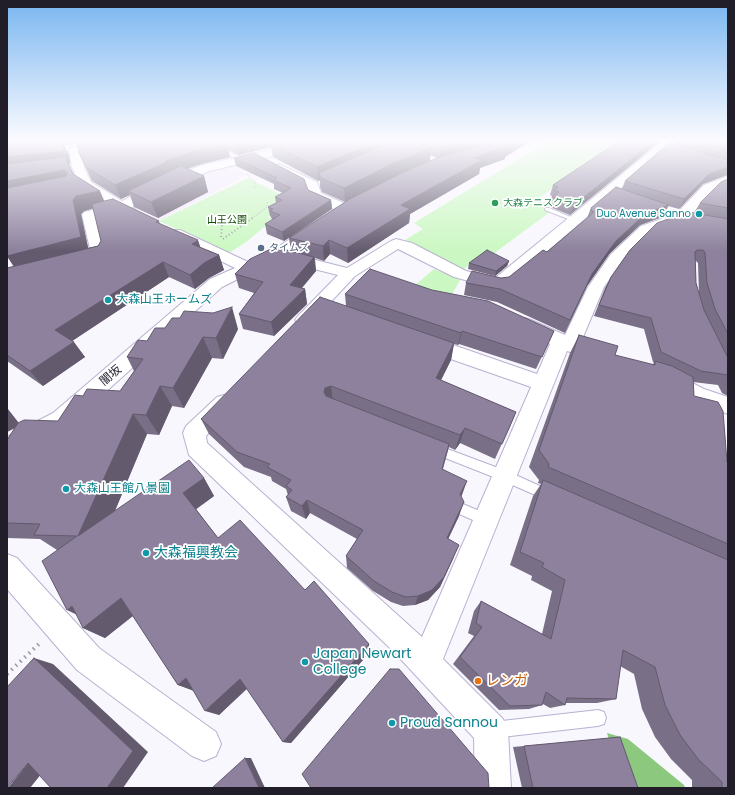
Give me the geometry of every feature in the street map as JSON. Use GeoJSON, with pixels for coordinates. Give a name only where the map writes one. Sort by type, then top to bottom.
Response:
{"type":"FeatureCollection","features":[{"type":"Feature","properties":{"kind":"street"},"geometry":{"type":"LineString","coordinates":[[81,177],[86,184],[121,207],[139,216]]}},
{"type":"Feature","properties":{"kind":"street"},"geometry":{"type":"LineString","coordinates":[[68,264],[99,256],[89,215],[121,207],[183,177]]}},
{"type":"Feature","properties":{"kind":"street"},"geometry":{"type":"LineString","coordinates":[[297,177],[316,186],[315,195],[345,209]]}},
{"type":"Feature","properties":{"kind":"street"},"geometry":{"type":"LineString","coordinates":[[291,334],[327,309],[352,271],[392,245],[399,244],[407,246],[460,274],[498,284],[574,220],[629,177]]}},
{"type":"Feature","properties":{"kind":"street"},"geometry":{"type":"LineString","coordinates":[[426,663],[475,515],[505,476],[544,384],[596,287],[617,257],[646,229],[681,217],[709,188],[728,180]]}},
{"type":"Feature","properties":{"kind":"street"},"geometry":{"type":"LineString","coordinates":[[609,192],[624,197]]}},
{"type":"Feature","properties":{"kind":"street","name":"闇坂"},"geometry":{"type":"LineString","coordinates":[[7,448],[61,419],[216,283],[248,268],[359,201]]}},
{"type":"Feature","properties":{"kind":"street"},"geometry":{"type":"LineString","coordinates":[[659,210],[696,220]]}},
{"type":"Feature","properties":{"kind":"street"},"geometry":{"type":"LineString","coordinates":[[161,226],[248,268]]}},
{"type":"Feature","properties":{"kind":"street"},"geometry":{"type":"LineString","coordinates":[[273,253],[378,277]]}},
{"type":"Feature","properties":{"kind":"street"},"geometry":{"type":"LineString","coordinates":[[511,318],[566,343],[609,356]]}},
{"type":"Feature","properties":{"kind":"street"},"geometry":{"type":"LineString","coordinates":[[410,338],[544,384]]}},
{"type":"Feature","properties":{"kind":"street"},"geometry":{"type":"LineString","coordinates":[[650,370],[697,395],[728,406]]}},
{"type":"Feature","properties":{"kind":"street"},"geometry":{"type":"LineString","coordinates":[[241,386],[194,433],[197,448],[405,641],[453,693],[491,731],[493,788]]}},
{"type":"Feature","properties":{"kind":"street"},"geometry":{"type":"LineString","coordinates":[[7,568],[88,659],[204,744]]}},
{"type":"Feature","properties":{"kind":"lane"},"geometry":{"type":"LineString","coordinates":[[547,209],[574,220]]}},
{"type":"Feature","properties":{"kind":"lane"},"geometry":{"type":"LineString","coordinates":[[423,445],[505,476],[561,501]]}},
{"type":"Feature","properties":{"kind":"lane"},"geometry":{"type":"LineString","coordinates":[[491,731],[598,718]]}},
{"type":"Feature","properties":{"kind":"path"},"geometry":{"type":"LineString","coordinates":[[254,181],[256,187],[254,188]]}},
{"type":"Feature","properties":{"kind":"path"},"geometry":{"type":"LineString","coordinates":[[222,225],[220,240],[268,207],[267,202]]}},
{"type":"Feature","properties":{"kind":"path"},"geometry":{"type":"LineString","coordinates":[[7,674],[58,625]]}},
{"type":"Feature","properties":{"kind":"shaded area"},"geometry":{"type":"Polygon","coordinates":[[[189,177],[243,177],[159,221],[128,207],[180,180],[189,177]]]}},
{"type":"Feature","properties":{"kind":"green space","name":"大森テニスクラブ"},"geometry":{"type":"Polygon","coordinates":[[[489,177],[568,177],[539,198],[550,212],[489,257],[481,254],[462,271],[405,240],[423,229],[414,223],[489,177]]]}},
{"type":"Feature","properties":{"kind":"green space","name":"山王公園"},"geometry":{"type":"Polygon","coordinates":[[[248,178],[284,196],[268,217],[272,219],[268,224],[246,242],[229,253],[159,221],[248,178]]]}},
{"type":"Feature","properties":{"kind":"green space"},"geometry":{"type":"Polygon","coordinates":[[[434,269],[460,280],[451,296],[414,286],[434,269]]]}},
{"type":"Feature","properties":{"kind":"green space"},"geometry":{"type":"Polygon","coordinates":[[[607,733],[628,739],[684,785],[685,788],[623,788],[607,733]]]}},
{"type":"Feature","properties":{"kind":"building"},"geometry":{"type":"Polygon","coordinates":[[[7,177],[27,177],[7,181],[7,177]]]}},
{"type":"Feature","properties":{"kind":"building"},"geometry":{"type":"Polygon","coordinates":[[[61,177],[78,177],[100,191],[76,196],[73,200],[81,237],[7,256],[7,188],[61,177]]]}},
{"type":"Feature","properties":{"kind":"building"},"geometry":{"type":"Polygon","coordinates":[[[102,177],[133,177],[115,185],[102,177]]]}},
{"type":"Feature","properties":{"kind":"building"},"geometry":{"type":"Polygon","coordinates":[[[157,177],[202,177],[151,202],[128,191],[157,177]]]}},
{"type":"Feature","properties":{"kind":"building"},"geometry":{"type":"Polygon","coordinates":[[[275,177],[300,177],[304,179],[308,190],[331,200],[282,232],[265,224],[280,215],[270,211],[273,209],[268,207],[282,200],[275,197],[291,188],[273,180],[277,178],[275,177]]]}},
{"type":"Feature","properties":{"kind":"building"},"geometry":{"type":"Polygon","coordinates":[[[321,177],[366,177],[344,188],[321,177]]]}},
{"type":"Feature","properties":{"kind":"building"},"geometry":{"type":"Polygon","coordinates":[[[394,177],[451,177],[401,205],[410,209],[347,248],[329,240],[323,246],[289,238],[350,199],[394,177]]]}},
{"type":"Feature","properties":{"kind":"building"},"geometry":{"type":"Polygon","coordinates":[[[565,177],[609,177],[574,205],[553,197],[559,192],[554,190],[558,187],[553,185],[565,177]]]}},
{"type":"Feature","properties":{"kind":"building"},"geometry":{"type":"Polygon","coordinates":[[[630,177],[706,177],[684,199],[625,181],[630,177]]]}},
{"type":"Feature","properties":{"kind":"building"},"geometry":{"type":"Polygon","coordinates":[[[728,179],[728,208],[700,203],[721,182],[728,179]]]}},
{"type":"Feature","properties":{"kind":"building"},"geometry":{"type":"Polygon","coordinates":[[[616,187],[669,205],[646,213],[616,241],[592,274],[570,320],[500,289],[466,283],[472,271],[501,278],[509,277],[543,250],[547,252],[594,212],[590,210],[592,209],[591,208],[616,187]]]}},
{"type":"Feature","properties":{"kind":"building"},"geometry":{"type":"Polygon","coordinates":[[[113,199],[159,221],[156,222],[198,240],[192,244],[219,255],[204,263],[190,275],[163,262],[55,330],[74,342],[30,371],[7,355],[7,268],[98,246],[101,241],[92,204],[113,199]]]}},
{"type":"Feature","properties":{"kind":"building"},"geometry":{"type":"Polygon","coordinates":[[[688,212],[728,219],[728,334],[715,309],[707,283],[705,253],[703,250],[697,250],[695,252],[696,283],[704,310],[728,358],[728,375],[701,371],[661,352],[651,318],[599,305],[611,277],[630,250],[657,223],[688,212]]]}},
{"type":"Feature","properties":{"kind":"building"},"geometry":{"type":"Polygon","coordinates":[[[275,247],[314,257],[290,285],[305,289],[271,322],[239,314],[263,282],[235,274],[250,259],[275,247]]]}},
{"type":"Feature","properties":{"kind":"building"},"geometry":{"type":"Polygon","coordinates":[[[487,250],[509,261],[496,271],[469,263],[487,250]]]}},
{"type":"Feature","properties":{"kind":"building"},"geometry":{"type":"Polygon","coordinates":[[[370,269],[432,290],[488,301],[554,331],[542,357],[462,331],[461,333],[345,294],[370,269]]]}},
{"type":"Feature","properties":{"kind":"building"},"geometry":{"type":"Polygon","coordinates":[[[320,297],[454,343],[436,378],[516,412],[502,444],[465,428],[460,435],[331,386],[325,388],[324,392],[326,396],[449,444],[442,469],[467,481],[460,494],[464,502],[447,538],[459,545],[444,577],[432,590],[418,596],[406,597],[392,592],[374,581],[346,556],[363,530],[307,500],[302,506],[286,497],[292,490],[286,486],[291,480],[267,467],[270,464],[237,452],[201,419],[320,297]]]}},
{"type":"Feature","properties":{"kind":"building"},"geometry":{"type":"Polygon","coordinates":[[[232,307],[216,338],[203,337],[173,388],[160,386],[146,415],[133,414],[78,536],[189,460],[204,478],[183,493],[218,538],[240,520],[305,590],[314,581],[369,644],[283,742],[240,679],[205,711],[186,678],[178,685],[121,598],[83,628],[72,606],[67,610],[42,561],[77,536],[34,535],[40,524],[7,523],[7,440],[18,423],[24,420],[58,421],[75,395],[83,396],[87,389],[120,391],[143,359],[127,357],[138,340],[147,341],[155,328],[165,328],[172,318],[180,318],[184,311],[213,313],[232,307]]]}},
{"type":"Feature","properties":{"kind":"building"},"geometry":{"type":"Polygon","coordinates":[[[579,335],[618,346],[615,355],[655,365],[655,361],[672,366],[693,377],[694,396],[718,402],[723,411],[728,462],[728,544],[548,467],[549,464],[539,450],[579,335]]]}},
{"type":"Feature","properties":{"kind":"building"},"geometry":{"type":"Polygon","coordinates":[[[543,480],[728,560],[728,788],[722,788],[722,782],[698,759],[680,735],[665,705],[655,667],[623,650],[616,699],[567,698],[565,705],[546,692],[542,705],[510,706],[460,657],[482,627],[476,623],[481,601],[551,639],[565,580],[542,567],[544,563],[520,552],[543,480]]]}},
{"type":"Feature","properties":{"kind":"building"},"geometry":{"type":"Polygon","coordinates":[[[34,658],[133,751],[107,788],[51,788],[28,763],[7,788],[7,687],[34,658]]]}},
{"type":"Feature","properties":{"kind":"building","name":"Proud Sannou"},"geometry":{"type":"Polygon","coordinates":[[[390,669],[399,669],[488,773],[489,788],[311,788],[302,774],[390,669]]]}},
{"type":"Feature","properties":{"kind":"building"},"geometry":{"type":"Polygon","coordinates":[[[620,737],[638,788],[533,788],[524,746],[620,737]]]}},
{"type":"Feature","properties":{"kind":"building"},"geometry":{"type":"Polygon","coordinates":[[[245,758],[259,788],[212,788],[245,758]]]}},
{"type":"Feature","properties":{"kind":"place","name":"大森テニスクラブ"},"geometry":{"type":"Point","coordinates":[495,203]}},
{"type":"Feature","properties":{"kind":"place","name":"Duo Avenue Sanno"},"geometry":{"type":"Point","coordinates":[699,214]}},
{"type":"Feature","properties":{"kind":"place","name":"タイムズ"},"geometry":{"type":"Point","coordinates":[261,248]}},
{"type":"Feature","properties":{"kind":"place","name":"大森山王ホームズ"},"geometry":{"type":"Point","coordinates":[108,300]}},
{"type":"Feature","properties":{"kind":"place","name":"大森山王館八景園"},"geometry":{"type":"Point","coordinates":[66,489]}},
{"type":"Feature","properties":{"kind":"place","name":"大森福興教会"},"geometry":{"type":"Point","coordinates":[146,553]}},
{"type":"Feature","properties":{"kind":"place","name":"Japan Newart College"},"geometry":{"type":"Point","coordinates":[305,662]}},
{"type":"Feature","properties":{"kind":"place","name":"レンガ"},"geometry":{"type":"Point","coordinates":[478,681]}},
{"type":"Feature","properties":{"kind":"place","name":"Proud Sannou"},"geometry":{"type":"Point","coordinates":[392,723]}}]}
